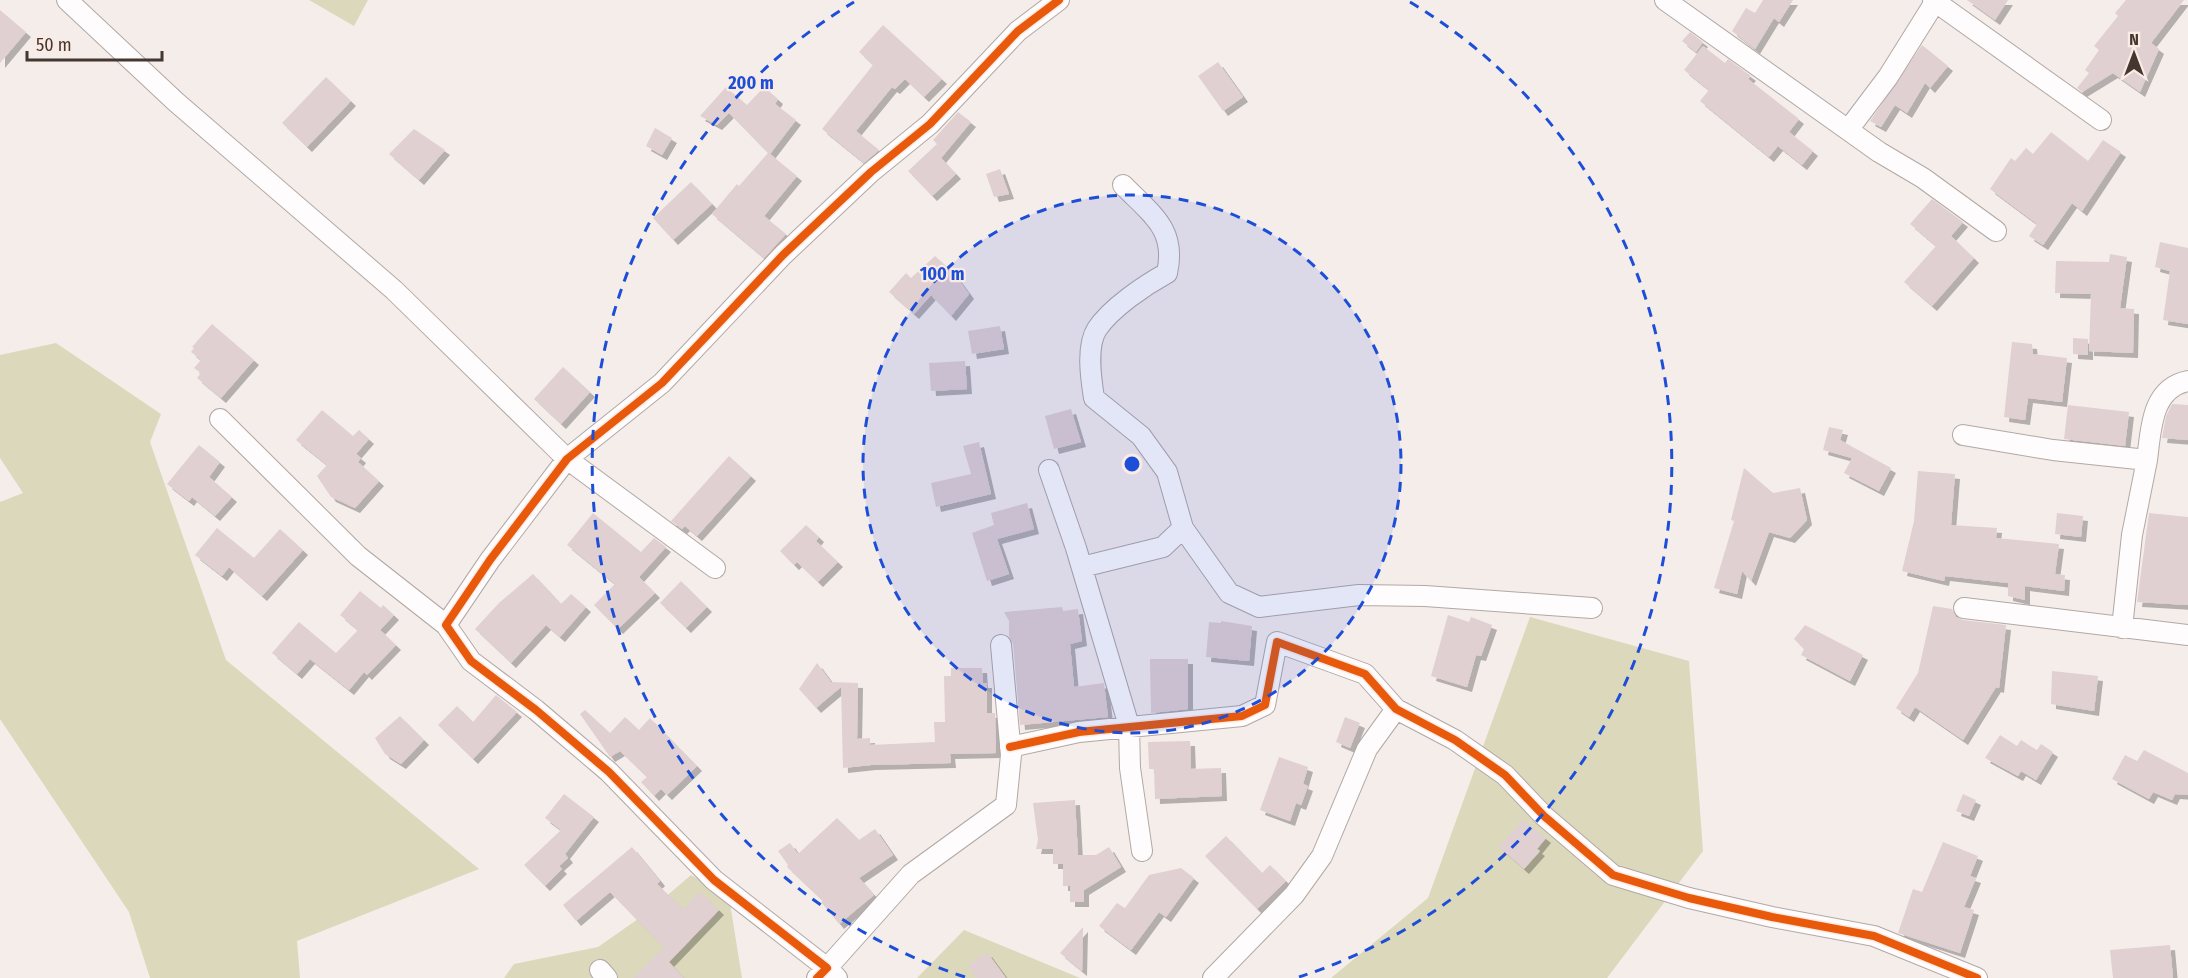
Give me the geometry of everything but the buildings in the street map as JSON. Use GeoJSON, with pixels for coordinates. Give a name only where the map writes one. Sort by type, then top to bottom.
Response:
{"type":"FeatureCollection","features":[{"type":"Feature","properties":{"kind":"street"},"geometry":{"type":"LineString","coordinates":[[67,0],[176,102],[394,290],[567,459],[715,568]]}},
{"type":"Feature","properties":{"kind":"street"},"geometry":{"type":"LineString","coordinates":[[446,625],[490,560],[567,459],[662,383],[783,255],[871,172],[930,124],[1017,31],[1059,0]]}},
{"type":"Feature","properties":{"kind":"street"},"geometry":{"type":"LineString","coordinates":[[1665,0],[1848,130],[1923,178],[1996,231]]}},
{"type":"Feature","properties":{"kind":"street"},"geometry":{"type":"LineString","coordinates":[[1848,130],[1888,77],[1934,1],[2101,120]]}},
{"type":"Feature","properties":{"kind":"street"},"geometry":{"type":"LineString","coordinates":[[1122,185],[1164,228],[1170,258],[1167,273],[1138,290],[1096,329],[1089,369],[1094,398],[1141,436],[1167,472],[1183,528],[1229,593],[1259,607],[1359,595],[1425,596],[1592,608]]}},
{"type":"Feature","properties":{"kind":"street"},"geometry":{"type":"LineString","coordinates":[[2122,628],[2132,535],[2156,405],[2168,389],[2188,381]]}},
{"type":"Feature","properties":{"kind":"street"},"geometry":{"type":"LineString","coordinates":[[220,419],[358,556],[446,625],[471,661],[536,710],[609,772],[714,880],[827,975],[911,874],[1006,805],[1010,747],[1001,645]]}},
{"type":"Feature","properties":{"kind":"street"},"geometry":{"type":"LineString","coordinates":[[1963,435],[2053,450],[2147,460]]}},
{"type":"Feature","properties":{"kind":"street"},"geometry":{"type":"LineString","coordinates":[[1049,470],[1082,567],[1129,726],[1130,768],[1142,851]]}},
{"type":"Feature","properties":{"kind":"street"},"geometry":{"type":"LineString","coordinates":[[1082,567],[1163,547],[1183,528]]}},
{"type":"Feature","properties":{"kind":"street"},"geometry":{"type":"LineString","coordinates":[[1964,608],[2188,635]]}},
{"type":"Feature","properties":{"kind":"street"},"geometry":{"type":"LineString","coordinates":[[1010,747],[1078,732],[1242,716],[1265,705],[1277,642],[1365,674],[1396,710],[1455,740],[1505,775],[1544,816],[1613,874],[1699,901],[1874,936],[1977,978]]}},
{"type":"Feature","properties":{"kind":"street"},"geometry":{"type":"LineString","coordinates":[[1212,978],[1294,895],[1322,856],[1367,749],[1396,710]]}},
{"type":"Feature","properties":{"kind":"shaded area"},"geometry":{"type":"Polygon","coordinates":[[[309,0],[368,0],[354,26],[309,0]]]}},
{"type":"Feature","properties":{"kind":"shaded area"},"geometry":{"type":"Polygon","coordinates":[[[56,343],[161,414],[150,442],[226,660],[479,869],[297,941],[300,978],[150,978],[129,912],[0,719],[0,502],[23,493],[0,458],[0,355],[56,343]]]}},
{"type":"Feature","properties":{"kind":"shaded area"},"geometry":{"type":"Polygon","coordinates":[[[1530,617],[1689,661],[1703,851],[1607,978],[1331,978],[1428,898],[1530,617]]]}},
{"type":"Feature","properties":{"kind":"shaded area"},"geometry":{"type":"Polygon","coordinates":[[[691,875],[729,897],[742,978],[504,978],[514,964],[598,947],[648,912],[691,875]]]}},
{"type":"Feature","properties":{"kind":"shaded area"},"geometry":{"type":"Polygon","coordinates":[[[964,930],[1080,978],[917,978],[964,930]]]}},
{"type":"Feature","properties":{"kind":"cycle path"},"geometry":{"type":"LineString","coordinates":[[817,978],[827,968],[714,880],[609,772],[536,710],[471,661],[446,625],[490,560],[567,459],[662,383],[783,255],[871,172],[930,124],[1018,31],[1059,0]]}},
{"type":"Feature","properties":{"kind":"cycle path"},"geometry":{"type":"LineString","coordinates":[[1010,747],[1079,732],[1242,716],[1265,705],[1277,642],[1365,674],[1396,709],[1455,740],[1505,775],[1544,816],[1613,875],[1689,898],[1772,917],[1874,936],[1977,978]]}}]}
